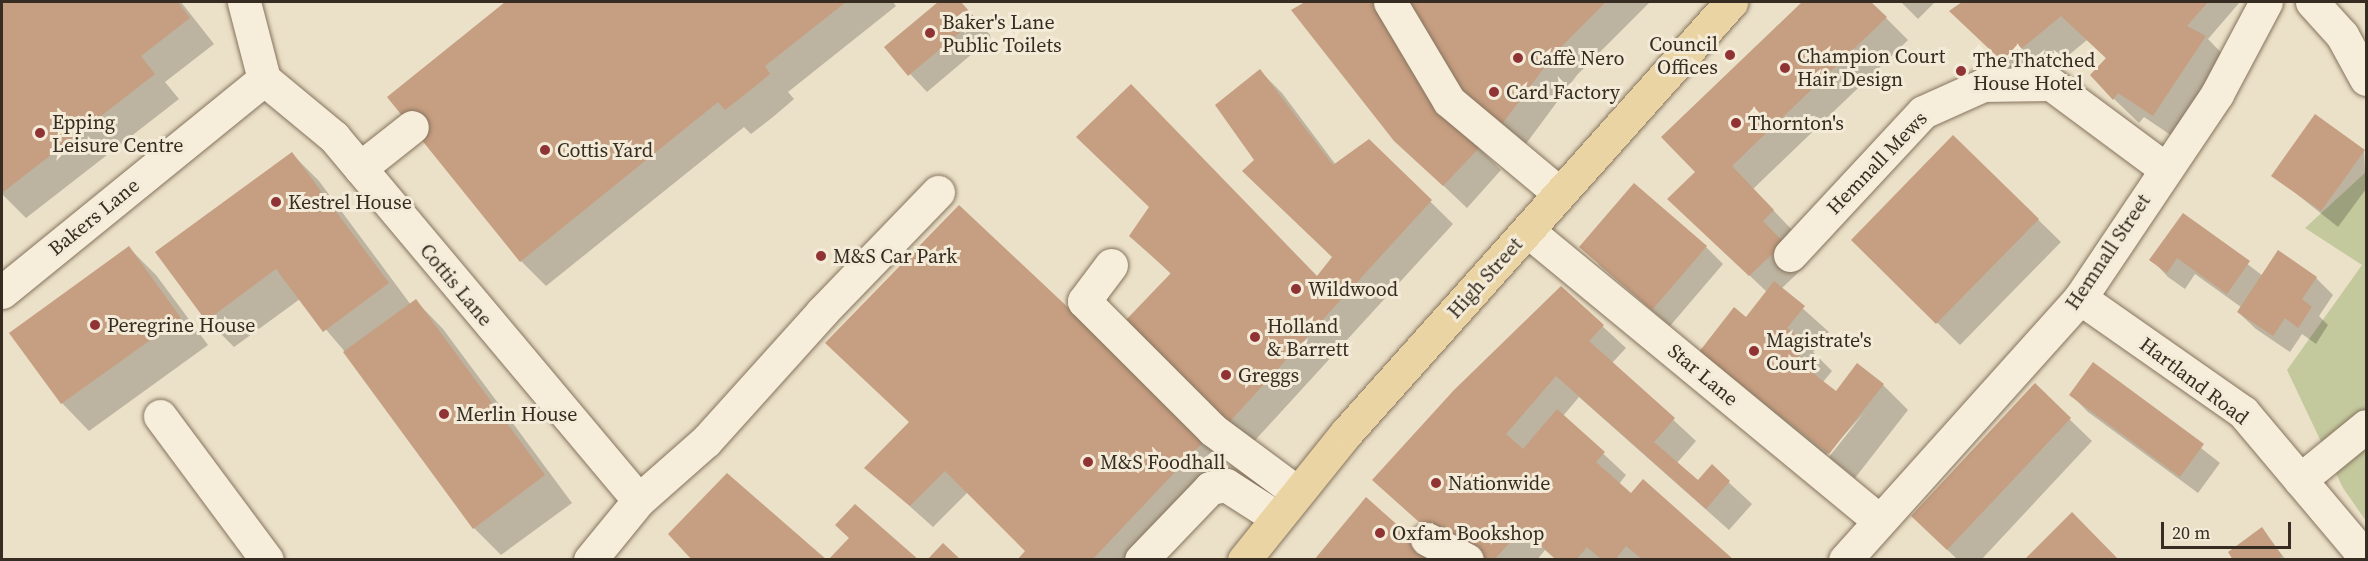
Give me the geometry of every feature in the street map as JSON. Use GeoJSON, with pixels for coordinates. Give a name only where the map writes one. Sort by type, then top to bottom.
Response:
{"type":"FeatureCollection","features":[{"type":"Feature","properties":{"kind":"main road","name":"High Street"},"geometry":{"type":"LineString","coordinates":[[1244,560],[1295,491],[1528,231],[1558,193],[1731,2]]}},
{"type":"Feature","properties":{"kind":"street"},"geometry":{"type":"LineString","coordinates":[[244,2],[264,79]]}},
{"type":"Feature","properties":{"kind":"street"},"geometry":{"type":"LineString","coordinates":[[1390,2],[1449,101],[1558,193]]}},
{"type":"Feature","properties":{"kind":"street","name":"Hemnall Street"},"geometry":{"type":"LineString","coordinates":[[1845,560],[2080,298],[2164,168],[2217,94],[2266,2]]}},
{"type":"Feature","properties":{"kind":"street"},"geometry":{"type":"LineString","coordinates":[[2312,2],[2342,35],[2367,79]]}},
{"type":"Feature","properties":{"kind":"street","name":"Cottis Lane"},"geometry":{"type":"LineString","coordinates":[[264,79],[334,136],[639,500]]}},
{"type":"Feature","properties":{"kind":"street","name":"Bakers Lane"},"geometry":{"type":"LineString","coordinates":[[2,292],[264,79]]}},
{"type":"Feature","properties":{"kind":"street","name":"Hemnall Mews"},"geometry":{"type":"LineString","coordinates":[[1790,255],[1923,112],[1983,85],[2051,84],[2164,168]]}},
{"type":"Feature","properties":{"kind":"street"},"geometry":{"type":"LineString","coordinates":[[360,168],[412,127]]}},
{"type":"Feature","properties":{"kind":"street"},"geometry":{"type":"LineString","coordinates":[[590,560],[639,500],[706,441],[822,312],[938,192]]}},
{"type":"Feature","properties":{"kind":"street","name":"Star Lane"},"geometry":{"type":"LineString","coordinates":[[1528,231],[1879,520]]}},
{"type":"Feature","properties":{"kind":"street"},"geometry":{"type":"LineString","coordinates":[[1111,265],[1084,301],[1213,430],[1295,491]]}},
{"type":"Feature","properties":{"kind":"street","name":"Hartland Road"},"geometry":{"type":"LineString","coordinates":[[2080,298],[2243,412],[2367,558]]}},
{"type":"Feature","properties":{"kind":"street"},"geometry":{"type":"LineString","coordinates":[[160,416],[267,560]]}},
{"type":"Feature","properties":{"kind":"street"},"geometry":{"type":"LineString","coordinates":[[2300,480],[2367,426]]}},
{"type":"Feature","properties":{"kind":"street"},"geometry":{"type":"LineString","coordinates":[[1141,560],[1210,488],[1226,486],[1276,517]]}},
{"type":"Feature","properties":{"kind":"street"},"geometry":{"type":"LineString","coordinates":[[1427,539],[1467,560]]}},
{"type":"Feature","properties":{"kind":"green space"},"geometry":{"type":"Polygon","coordinates":[[[2366,172],[2366,521],[2343,488],[2287,370],[2362,265],[2305,228],[2366,172]]]}},
{"type":"Feature","properties":{"kind":"building","name":"Epping Leisure Centre"},"geometry":{"type":"Polygon","coordinates":[[[2,2],[178,2],[190,18],[141,56],[155,74],[2,193],[2,2]]]}},
{"type":"Feature","properties":{"kind":"building","name":"Cottis Yard"},"geometry":{"type":"Polygon","coordinates":[[[505,2],[846,2],[765,66],[770,74],[748,92],[725,110],[718,102],[520,262],[387,97],[505,2]]]}},
{"type":"Feature","properties":{"kind":"building","name":"Baker's Lane Public Toilets"},"geometry":{"type":"Polygon","coordinates":[[[938,2],[961,2],[976,19],[908,76],[884,47],[938,2]]]}},
{"type":"Feature","properties":{"kind":"building"},"geometry":{"type":"Polygon","coordinates":[[[1305,2],[1375,2],[1480,147],[1443,186],[1394,141],[1291,10],[1305,2]]]}},
{"type":"Feature","properties":{"kind":"building"},"geometry":{"type":"Polygon","coordinates":[[[1400,2],[1606,2],[1555,53],[1497,131],[1456,92],[1400,2]]]}},
{"type":"Feature","properties":{"kind":"building"},"geometry":{"type":"Polygon","coordinates":[[[1802,2],[1871,2],[1887,17],[1732,166],[1774,210],[1763,221],[1784,243],[1749,276],[1667,199],[1695,172],[1661,137],[1802,2]]]}},
{"type":"Feature","properties":{"kind":"building"},"geometry":{"type":"Polygon","coordinates":[[[1962,2],[2208,2],[2187,26],[2206,36],[2153,116],[2118,93],[2113,100],[2090,75],[2106,58],[2061,16],[2004,63],[1949,11],[1962,2]]]}},
{"type":"Feature","properties":{"kind":"building"},"geometry":{"type":"Polygon","coordinates":[[[1260,69],[1333,165],[1369,139],[1432,200],[1224,428],[1124,322],[1171,273],[1129,236],[1149,207],[1076,137],[1131,84],[1317,276],[1332,257],[1242,171],[1254,160],[1215,105],[1260,69]]]}},
{"type":"Feature","properties":{"kind":"building"},"geometry":{"type":"Polygon","coordinates":[[[2315,114],[2365,150],[2321,211],[2271,176],[2315,114]]]}},
{"type":"Feature","properties":{"kind":"building"},"geometry":{"type":"Polygon","coordinates":[[[1953,135],[2039,219],[1936,324],[1851,240],[1953,135]]]}},
{"type":"Feature","properties":{"kind":"building","name":"Kestrel House"},"geometry":{"type":"Polygon","coordinates":[[[292,152],[389,283],[323,332],[276,269],[206,321],[155,252],[292,152]]]}},
{"type":"Feature","properties":{"kind":"building"},"geometry":{"type":"Polygon","coordinates":[[[1634,183],[1707,246],[1652,310],[1579,247],[1634,183]]]}},
{"type":"Feature","properties":{"kind":"building"},"geometry":{"type":"Polygon","coordinates":[[[959,205],[1207,438],[1092,560],[1017,560],[1025,551],[945,471],[910,506],[864,468],[909,422],[825,343],[959,205]]]}},
{"type":"Feature","properties":{"kind":"building"},"geometry":{"type":"Polygon","coordinates":[[[2183,213],[2250,261],[2227,294],[2177,258],[2167,273],[2149,260],[2183,213]]]}},
{"type":"Feature","properties":{"kind":"building","name":"Peregrine House"},"geometry":{"type":"Polygon","coordinates":[[[129,246],[181,318],[61,404],[9,333],[129,246]]]}},
{"type":"Feature","properties":{"kind":"building"},"geometry":{"type":"Polygon","coordinates":[[[2278,250],[2317,277],[2302,299],[2312,307],[2298,328],[2285,318],[2273,336],[2237,312],[2278,250]]]}},
{"type":"Feature","properties":{"kind":"building"},"geometry":{"type":"Polygon","coordinates":[[[1774,281],[1805,306],[1787,328],[1808,345],[1796,360],[1836,391],[1857,363],[1884,384],[1829,454],[1699,352],[1734,307],[1746,317],[1774,281]]]}},
{"type":"Feature","properties":{"kind":"building"},"geometry":{"type":"Polygon","coordinates":[[[1561,286],[1604,325],[1589,341],[1675,418],[1654,442],[1698,480],[1712,464],[1730,481],[1706,509],[1556,376],[1506,434],[1523,449],[1557,409],[1605,452],[1596,462],[1631,493],[1643,479],[1734,560],[1643,560],[1626,546],[1615,560],[1602,560],[1587,547],[1576,560],[1557,560],[1522,529],[1494,560],[1487,560],[1428,530],[1372,480],[1454,390],[1561,286]]]}},
{"type":"Feature","properties":{"kind":"building","name":"Merlin House"},"geometry":{"type":"Polygon","coordinates":[[[416,299],[545,475],[473,529],[343,352],[416,299]]]}},
{"type":"Feature","properties":{"kind":"building"},"geometry":{"type":"Polygon","coordinates":[[[2093,362],[2204,444],[2180,477],[2069,395],[2093,362]]]}},
{"type":"Feature","properties":{"kind":"building"},"geometry":{"type":"Polygon","coordinates":[[[2035,383],[2071,418],[1947,550],[1911,516],[2035,383]]]}},
{"type":"Feature","properties":{"kind":"building"},"geometry":{"type":"Polygon","coordinates":[[[727,473],[827,560],[692,560],[668,534],[727,473]]]}},
{"type":"Feature","properties":{"kind":"building"},"geometry":{"type":"Polygon","coordinates":[[[1366,497],[1421,546],[1444,560],[1314,560],[1366,497]]]}},
{"type":"Feature","properties":{"kind":"building"},"geometry":{"type":"Polygon","coordinates":[[[855,504],[919,560],[828,560],[849,538],[835,525],[855,504]]]}},
{"type":"Feature","properties":{"kind":"building"},"geometry":{"type":"Polygon","coordinates":[[[2072,512],[2119,560],[2024,560],[2072,512]]]}},
{"type":"Feature","properties":{"kind":"building"},"geometry":{"type":"Polygon","coordinates":[[[2262,527],[2282,556],[2277,560],[2233,560],[2228,552],[2262,527]]]}},
{"type":"Feature","properties":{"kind":"building"},"geometry":{"type":"Polygon","coordinates":[[[943,543],[961,560],[927,560],[943,543]]]}},
{"type":"Feature","properties":{"kind":"place","name":"Baker's Lane Public Toilets"},"geometry":{"type":"Point","coordinates":[930,33]}},
{"type":"Feature","properties":{"kind":"place","name":"Council Offices"},"geometry":{"type":"Point","coordinates":[1730,55]}},
{"type":"Feature","properties":{"kind":"place","name":"Caffè Nero"},"geometry":{"type":"Point","coordinates":[1518,58]}},
{"type":"Feature","properties":{"kind":"place","name":"Champion Court Hair Design"},"geometry":{"type":"Point","coordinates":[1785,68]}},
{"type":"Feature","properties":{"kind":"place","name":"The Thatched House Hotel"},"geometry":{"type":"Point","coordinates":[1961,71]}},
{"type":"Feature","properties":{"kind":"place","name":"Card Factory"},"geometry":{"type":"Point","coordinates":[1494,92]}},
{"type":"Feature","properties":{"kind":"place","name":"Thornton's"},"geometry":{"type":"Point","coordinates":[1736,123]}},
{"type":"Feature","properties":{"kind":"place","name":"Epping Leisure Centre"},"geometry":{"type":"Point","coordinates":[40,133]}},
{"type":"Feature","properties":{"kind":"place","name":"Cottis Yard"},"geometry":{"type":"Point","coordinates":[545,150]}},
{"type":"Feature","properties":{"kind":"place","name":"Kestrel House"},"geometry":{"type":"Point","coordinates":[276,202]}},
{"type":"Feature","properties":{"kind":"place","name":"M&S Car Park"},"geometry":{"type":"Point","coordinates":[821,256]}},
{"type":"Feature","properties":{"kind":"place","name":"Wildwood"},"geometry":{"type":"Point","coordinates":[1296,289]}},
{"type":"Feature","properties":{"kind":"place","name":"Peregrine House"},"geometry":{"type":"Point","coordinates":[95,325]}},
{"type":"Feature","properties":{"kind":"place","name":"Holland & Barrett"},"geometry":{"type":"Point","coordinates":[1255,337]}},
{"type":"Feature","properties":{"kind":"place","name":"Magistrate's Court"},"geometry":{"type":"Point","coordinates":[1754,351]}},
{"type":"Feature","properties":{"kind":"place","name":"Greggs"},"geometry":{"type":"Point","coordinates":[1226,375]}},
{"type":"Feature","properties":{"kind":"place","name":"Merlin House"},"geometry":{"type":"Point","coordinates":[444,414]}},
{"type":"Feature","properties":{"kind":"place","name":"M&S Foodhall"},"geometry":{"type":"Point","coordinates":[1088,462]}},
{"type":"Feature","properties":{"kind":"place","name":"Nationwide"},"geometry":{"type":"Point","coordinates":[1436,483]}},
{"type":"Feature","properties":{"kind":"place","name":"Oxfam Bookshop"},"geometry":{"type":"Point","coordinates":[1380,533]}}]}
